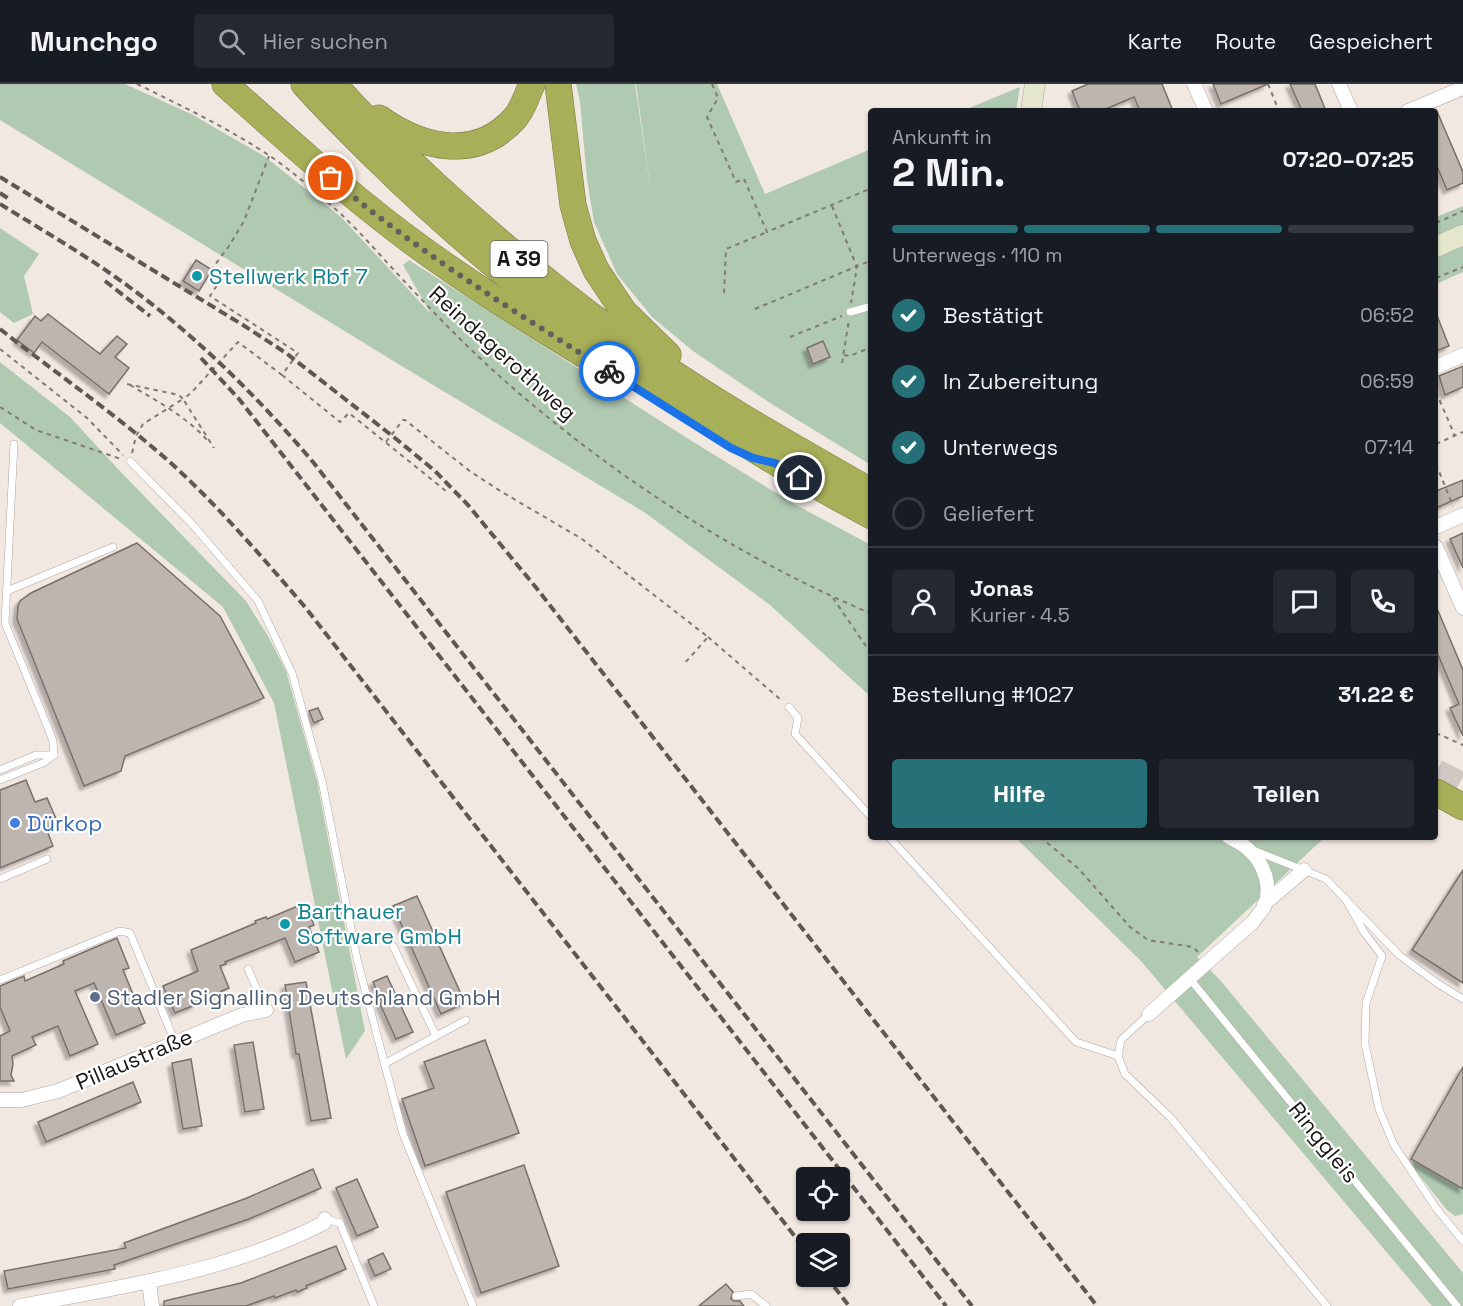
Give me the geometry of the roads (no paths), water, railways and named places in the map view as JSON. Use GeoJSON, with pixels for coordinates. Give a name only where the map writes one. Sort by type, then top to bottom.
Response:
{"type":"FeatureCollection","features":[{"type":"Feature","properties":{"kind":"highway"},"geometry":{"type":"LineString","coordinates":[[225,84],[345,190],[478,288],[731,448],[753,458],[775,463]]}},
{"type":"Feature","properties":{"kind":"highway","name":"A 39"},"geometry":{"type":"LineString","coordinates":[[304,84],[323,106],[410,191],[488,261],[582,335],[664,392],[775,463],[868,514]]}},
{"type":"Feature","properties":{"kind":"highway"},"geometry":{"type":"LineString","coordinates":[[335,86],[390,126],[416,139],[434,144],[457,146],[479,142],[501,131],[517,116],[532,84]]}},
{"type":"Feature","properties":{"kind":"highway"},"geometry":{"type":"LineString","coordinates":[[558,84],[573,205],[583,242],[596,270],[624,312],[721,404]]}},
{"type":"Feature","properties":{"kind":"highway","name":"A 39"},"geometry":{"type":"LineString","coordinates":[[335,86],[391,143],[504,248],[574,303],[645,355],[721,404],[868,490]]}},
{"type":"Feature","properties":{"kind":"highway"},"geometry":{"type":"LineString","coordinates":[[1438,793],[1463,807]]}},
{"type":"Feature","properties":{"kind":"main road"},"geometry":{"type":"LineString","coordinates":[[1031,108],[1035,84]]}},
{"type":"Feature","properties":{"kind":"main road"},"geometry":{"type":"LineString","coordinates":[[1438,246],[1463,235]]}},
{"type":"Feature","properties":{"kind":"street"},"geometry":{"type":"LineString","coordinates":[[1194,84],[1205,108]]}},
{"type":"Feature","properties":{"kind":"street"},"geometry":{"type":"LineString","coordinates":[[1339,84],[1350,108]]}},
{"type":"Feature","properties":{"kind":"street"},"geometry":{"type":"LineString","coordinates":[[1415,108],[1461,87]]}},
{"type":"Feature","properties":{"kind":"street"},"geometry":{"type":"LineString","coordinates":[[1438,366],[1463,355]]}},
{"type":"Feature","properties":{"kind":"street"},"geometry":{"type":"LineString","coordinates":[[1438,526],[1461,516]]}},
{"type":"Feature","properties":{"kind":"street"},"geometry":{"type":"LineString","coordinates":[[1438,552],[1463,608]]}},
{"type":"Feature","properties":{"kind":"street"},"geometry":{"type":"LineString","coordinates":[[1149,1014],[1252,922],[1264,904],[1267,883],[1263,870],[1248,849],[1234,840]]}},
{"type":"Feature","properties":{"kind":"street"},"geometry":{"type":"LineString","coordinates":[[1264,904],[1304,870]]}},
{"type":"Feature","properties":{"kind":"street","name":"Pillaustraße"},"geometry":{"type":"LineString","coordinates":[[0,1100],[22,1100],[58,1092],[242,1015],[266,1010]]}},
{"type":"Feature","properties":{"kind":"street"},"geometry":{"type":"LineString","coordinates":[[20,1306],[149,1281],[230,1262],[303,1233],[324,1223],[326,1219]]}},
{"type":"Feature","properties":{"kind":"street"},"geometry":{"type":"LineString","coordinates":[[149,1281],[152,1306]]}},
{"type":"Feature","properties":{"kind":"lane"},"geometry":{"type":"LineString","coordinates":[[850,312],[868,307]]}},
{"type":"Feature","properties":{"kind":"lane"},"geometry":{"type":"LineString","coordinates":[[14,444],[5,623],[53,741],[54,754]]}},
{"type":"Feature","properties":{"kind":"lane"},"geometry":{"type":"LineString","coordinates":[[130,461],[192,524],[258,601],[292,673],[322,781],[357,959],[402,1134],[473,1306]]}},
{"type":"Feature","properties":{"kind":"lane"},"geometry":{"type":"LineString","coordinates":[[7,591],[113,547]]}},
{"type":"Feature","properties":{"kind":"lane"},"geometry":{"type":"LineString","coordinates":[[789,707],[798,718],[795,734],[868,814]]}},
{"type":"Feature","properties":{"kind":"lane"},"geometry":{"type":"LineString","coordinates":[[0,770],[36,755],[54,754]]}},
{"type":"Feature","properties":{"kind":"lane"},"geometry":{"type":"LineString","coordinates":[[0,780],[42,763],[54,754]]}},
{"type":"Feature","properties":{"kind":"lane"},"geometry":{"type":"LineString","coordinates":[[892,840],[1076,1042],[1118,1056]]}},
{"type":"Feature","properties":{"kind":"lane"},"geometry":{"type":"LineString","coordinates":[[1248,849],[1326,879],[1399,955],[1463,999]]}},
{"type":"Feature","properties":{"kind":"lane"},"geometry":{"type":"LineString","coordinates":[[0,879],[47,859]]}},
{"type":"Feature","properties":{"kind":"lane"},"geometry":{"type":"LineString","coordinates":[[1345,898],[1364,932],[1382,956],[1366,1003],[1365,1034],[1365,1044],[1379,1109],[1394,1145],[1436,1208],[1463,1241]]}},
{"type":"Feature","properties":{"kind":"lane"},"geometry":{"type":"LineString","coordinates":[[0,980],[120,931],[130,933],[175,1042]]}},
{"type":"Feature","properties":{"kind":"lane"},"geometry":{"type":"LineString","coordinates":[[393,946],[436,1036]]}},
{"type":"Feature","properties":{"kind":"lane"},"geometry":{"type":"LineString","coordinates":[[248,969],[266,1010]]}},
{"type":"Feature","properties":{"kind":"lane","name":"Ringgleis"},"geometry":{"type":"LineString","coordinates":[[1190,979],[1457,1306]]}},
{"type":"Feature","properties":{"kind":"lane"},"geometry":{"type":"LineString","coordinates":[[1149,1014],[1121,1040],[1118,1056],[1125,1074],[1170,1117],[1327,1306]]}},
{"type":"Feature","properties":{"kind":"lane"},"geometry":{"type":"LineString","coordinates":[[384,1064],[466,1020]]}},
{"type":"Feature","properties":{"kind":"lane"},"geometry":{"type":"LineString","coordinates":[[326,1219],[340,1223],[374,1306]]}},
{"type":"Feature","properties":{"kind":"lane"},"geometry":{"type":"LineString","coordinates":[[736,1296],[751,1294],[766,1306]]}},
{"type":"Feature","properties":{"kind":"tunnel"},"geometry":{"type":"LineString","coordinates":[[1438,773],[1463,786]]}},
{"type":"Feature","properties":{"kind":"railway"},"geometry":{"type":"LineString","coordinates":[[0,177],[286,353],[435,471],[468,505],[538,590],[1097,1306]]}},
{"type":"Feature","properties":{"kind":"railway"},"geometry":{"type":"LineString","coordinates":[[0,193],[9,199]]}},
{"type":"Feature","properties":{"kind":"railway"},"geometry":{"type":"LineString","coordinates":[[0,204],[101,267],[187,333],[240,382],[313,462],[972,1306]]}},
{"type":"Feature","properties":{"kind":"railway"},"geometry":{"type":"LineString","coordinates":[[105,281],[150,316]]}},
{"type":"Feature","properties":{"kind":"railway"},"geometry":{"type":"LineString","coordinates":[[0,329],[109,412],[172,464],[273,570],[305,607],[796,1238]]}},
{"type":"Feature","properties":{"kind":"railway"},"geometry":{"type":"LineString","coordinates":[[201,358],[239,399],[946,1306]]}},
{"type":"Feature","properties":{"kind":"railway"},"geometry":{"type":"LineString","coordinates":[[834,1287],[849,1306]]}},
{"type":"Feature","properties":{"kind":"place","name":"Stellwerk Rbf 7"},"geometry":{"type":"Point","coordinates":[197,276]}},
{"type":"Feature","properties":{"kind":"place","name":"Dürkop"},"geometry":{"type":"Point","coordinates":[15,823]}},
{"type":"Feature","properties":{"kind":"place","name":"Barthauer Software GmbH"},"geometry":{"type":"Point","coordinates":[285,924]}},
{"type":"Feature","properties":{"kind":"place","name":"Stadler Signalling Deutschland GmbH"},"geometry":{"type":"Point","coordinates":[95,997]}}]}
